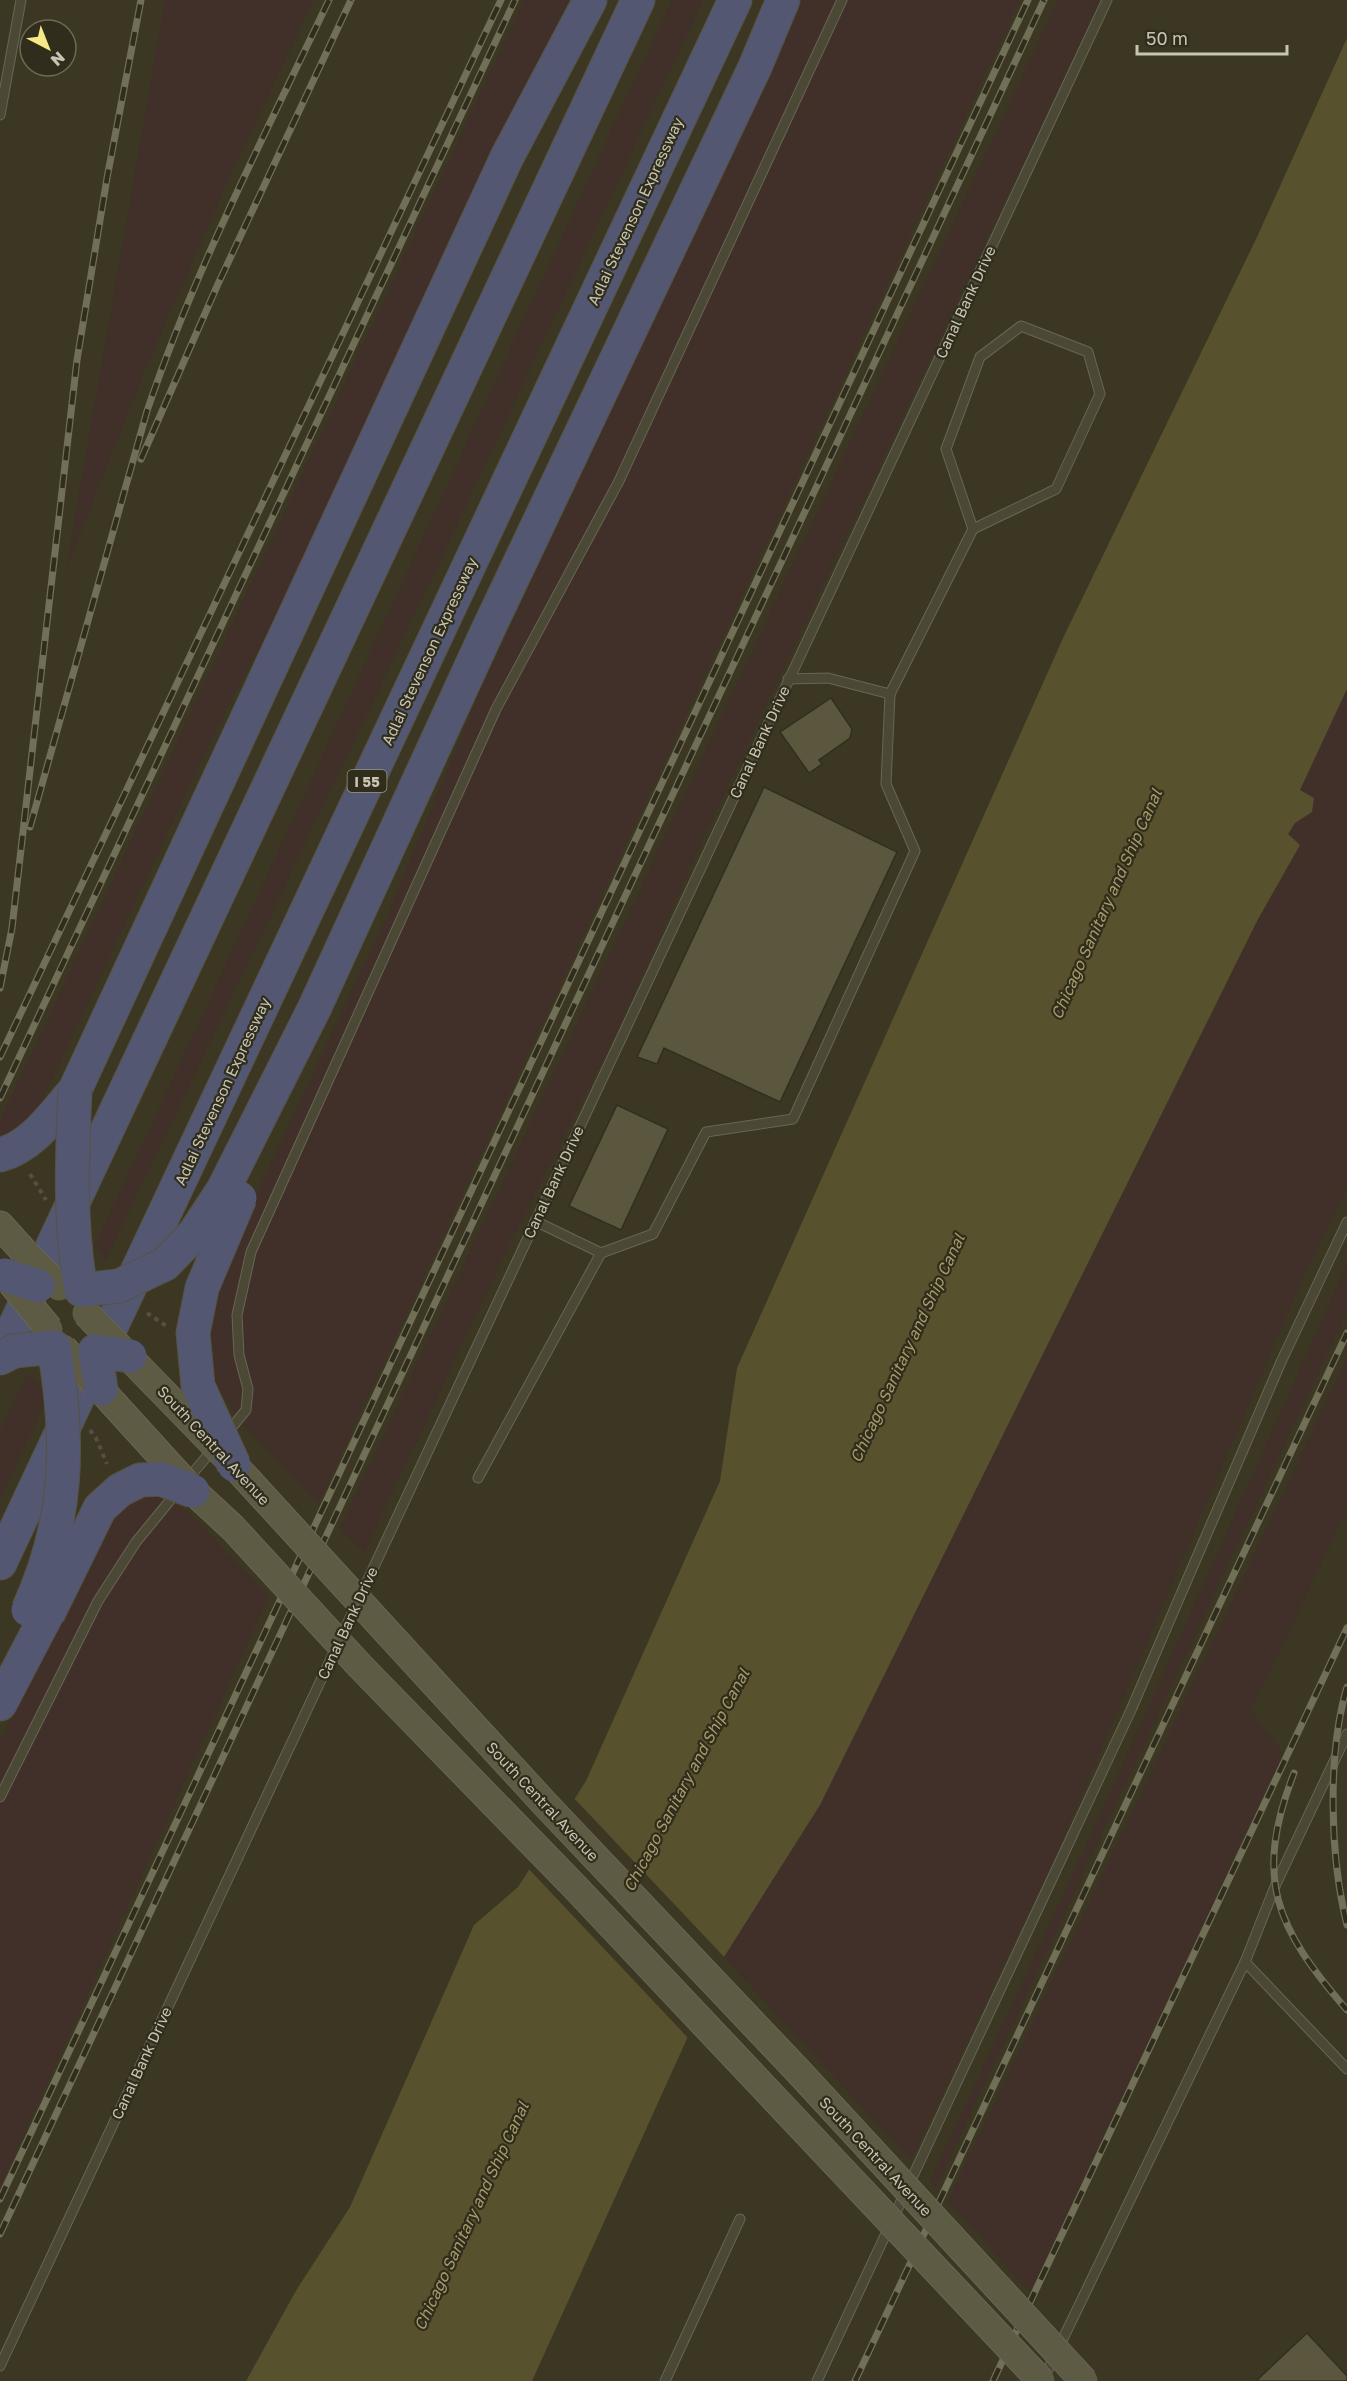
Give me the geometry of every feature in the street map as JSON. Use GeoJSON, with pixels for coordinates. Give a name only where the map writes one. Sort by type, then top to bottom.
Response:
{"type":"FeatureCollection","features":[{"type":"Feature","properties":{"kind":"highway"},"geometry":{"type":"LineString","coordinates":[[0,1155],[14,1151],[30,1141],[75,1090],[507,157],[590,0]]}},
{"type":"Feature","properties":{"kind":"highway"},"geometry":{"type":"LineString","coordinates":[[0,1358],[639,0]]}},
{"type":"Feature","properties":{"kind":"highway","name":"Adlai Stevenson Expressway"},"geometry":{"type":"LineString","coordinates":[[0,1563],[735,0]]}},
{"type":"Feature","properties":{"kind":"highway"},"geometry":{"type":"LineString","coordinates":[[234,1465],[198,1386],[194,1333],[201,1288],[232,1194],[486,634],[755,67],[783,0]]}},
{"type":"Feature","properties":{"kind":"highway"},"geometry":{"type":"LineString","coordinates":[[0,1704],[37,1614],[61,1503],[64,1415],[56,1342],[73,1245],[71,1177],[75,1090]]}},
{"type":"Feature","properties":{"kind":"highway"},"geometry":{"type":"LineString","coordinates":[[11,1267],[66,1294],[119,1286],[165,1264],[232,1194]]}},
{"type":"Feature","properties":{"kind":"highway"},"geometry":{"type":"LineString","coordinates":[[66,1294],[95,1351],[100,1389]]}},
{"type":"Feature","properties":{"kind":"highway"},"geometry":{"type":"LineString","coordinates":[[0,1358],[14,1351],[56,1342],[129,1356]]}},
{"type":"Feature","properties":{"kind":"highway"},"geometry":{"type":"LineString","coordinates":[[0,1667],[37,1614],[100,1508],[120,1490],[140,1480],[160,1479],[193,1491]]}},
{"type":"Feature","properties":{"kind":"main road"},"geometry":{"type":"LineString","coordinates":[[0,1225],[11,1267],[56,1342],[193,1491],[233,1528],[360,1665],[574,1886],[1042,2381]]}},
{"type":"Feature","properties":{"kind":"main road","name":"South Central Avenue"},"geometry":{"type":"LineString","coordinates":[[66,1294],[234,1465],[545,1804],[799,2072],[1084,2381]]}},
{"type":"Feature","properties":{"kind":"lane"},"geometry":{"type":"LineString","coordinates":[[0,116],[21,0]]}},
{"type":"Feature","properties":{"kind":"lane"},"geometry":{"type":"LineString","coordinates":[[0,1797],[98,1601],[136,1542],[246,1410],[248,1389],[239,1355],[237,1315],[251,1252],[496,709],[619,481],[842,0]]}},
{"type":"Feature","properties":{"kind":"lane","name":"Canal Bank Drive"},"geometry":{"type":"LineString","coordinates":[[0,2366],[1107,0]]}},
{"type":"Feature","properties":{"kind":"lane"},"geometry":{"type":"LineString","coordinates":[[478,1478],[602,1253],[653,1234],[706,1132],[793,1119],[915,851],[886,784],[890,694],[973,529],[1056,489],[1100,394],[1088,352],[1021,326],[980,357],[946,449],[973,529]]}},
{"type":"Feature","properties":{"kind":"lane"},"geometry":{"type":"LineString","coordinates":[[788,679],[828,678],[890,694]]}},
{"type":"Feature","properties":{"kind":"lane"},"geometry":{"type":"LineString","coordinates":[[535,1221],[602,1253]]}},
{"type":"Feature","properties":{"kind":"lane"},"geometry":{"type":"LineString","coordinates":[[817,2381],[1117,1740],[1281,1362],[1347,1222]]}},
{"type":"Feature","properties":{"kind":"lane"},"geometry":{"type":"LineString","coordinates":[[1042,2381],[1245,1962],[1276,1884],[1347,1734]]}},
{"type":"Feature","properties":{"kind":"lane"},"geometry":{"type":"LineString","coordinates":[[1245,1962],[1347,2069]]}},
{"type":"Feature","properties":{"kind":"lane"},"geometry":{"type":"LineString","coordinates":[[665,2381],[740,2219]]}},
{"type":"Feature","properties":{"kind":"path"},"geometry":{"type":"LineString","coordinates":[[30,1174],[50,1208]]}},
{"type":"Feature","properties":{"kind":"path"},"geometry":{"type":"LineString","coordinates":[[147,1313],[174,1331]]}},
{"type":"Feature","properties":{"kind":"path"},"geometry":{"type":"LineString","coordinates":[[82,1423],[96,1438],[107,1464]]}},
{"type":"Feature","properties":{"kind":"shaded area"},"geometry":{"type":"Polygon","coordinates":[[[165,0],[314,0],[232,171],[148,363],[66,569],[165,0]]]}},
{"type":"Feature","properties":{"kind":"shaded area"},"geometry":{"type":"Polygon","coordinates":[[[524,0],[575,0],[324,527],[221,719],[34,1118],[0,1140],[0,1121],[524,0]]]}},
{"type":"Feature","properties":{"kind":"shaded area"},"geometry":{"type":"Polygon","coordinates":[[[672,0],[703,0],[444,553],[106,1260],[94,1247],[672,0]]]}},
{"type":"Feature","properties":{"kind":"shaded area"},"geometry":{"type":"Polygon","coordinates":[[[800,0],[1020,0],[318,1504],[242,1423],[217,1388],[207,1351],[211,1301],[252,1203],[387,916],[481,689],[719,181],[800,0]]]}},
{"type":"Feature","properties":{"kind":"shaded area"},"geometry":{"type":"Polygon","coordinates":[[[1058,0],[1100,0],[702,841],[615,1036],[509,1245],[364,1553],[340,1528],[1058,0]]]}},
{"type":"Feature","properties":{"kind":"shaded area"},"geometry":{"type":"Polygon","coordinates":[[[1347,689],[1347,1187],[1294,1298],[1057,1853],[911,2160],[724,1957],[820,1805],[1257,921],[1300,845],[1288,835],[1295,823],[1312,812],[1299,790],[1347,689]]]}},
{"type":"Feature","properties":{"kind":"shaded area"},"geometry":{"type":"Polygon","coordinates":[[[1347,1264],[1347,1312],[936,2188],[930,2181],[1099,1817],[1347,1264]]]}},
{"type":"Feature","properties":{"kind":"shaded area"},"geometry":{"type":"Polygon","coordinates":[[[1347,1358],[1347,1510],[1251,1710],[1283,1754],[1030,2292],[948,2201],[1347,1358]]]}},
{"type":"Feature","properties":{"kind":"shaded area"},"geometry":{"type":"Polygon","coordinates":[[[27,1373],[46,1393],[46,1401],[0,1500],[0,1432],[27,1373]]]}},
{"type":"Feature","properties":{"kind":"shaded area"},"geometry":{"type":"Polygon","coordinates":[[[145,1494],[166,1497],[192,1516],[269,1596],[0,2187],[0,1742],[105,1519],[145,1494]]]}},
{"type":"Feature","properties":{"kind":"water","name":"Chicago Sanitary and Ship Canal"},"geometry":{"type":"Polygon","coordinates":[[[1347,38],[1347,689],[1300,790],[1314,798],[1312,812],[1295,823],[1288,834],[1300,845],[1257,921],[820,1805],[724,1957],[532,2381],[246,2381],[297,2289],[350,2207],[474,1925],[518,1887],[586,1781],[720,1481],[737,1368],[1064,636],[1257,237],[1347,38]]]}},
{"type":"Feature","properties":{"kind":"pier"},"geometry":{"type":"Polygon","coordinates":[[[572,1796],[727,1960],[690,2040],[526,1866],[572,1796]]]}},
{"type":"Feature","properties":{"kind":"building"},"geometry":{"type":"Polygon","coordinates":[[[831,698],[852,729],[850,738],[819,760],[822,764],[809,773],[780,732],[831,698]]]}},
{"type":"Feature","properties":{"kind":"building"},"geometry":{"type":"Polygon","coordinates":[[[764,787],[897,852],[780,1102],[664,1048],[657,1064],[637,1057],[764,787]]]}},
{"type":"Feature","properties":{"kind":"building"},"geometry":{"type":"Polygon","coordinates":[[[617,1105],[668,1129],[621,1230],[569,1206],[617,1105]]]}},
{"type":"Feature","properties":{"kind":"building"},"geometry":{"type":"Polygon","coordinates":[[[1307,2333],[1347,2376],[1347,2381],[1256,2381],[1307,2333]]]}},
{"type":"Feature","properties":{"kind":"railway"},"geometry":{"type":"LineString","coordinates":[[0,988],[12,928],[77,360],[107,178],[141,0]]}},
{"type":"Feature","properties":{"kind":"railway"},"geometry":{"type":"LineString","coordinates":[[30,827],[147,411],[166,358],[232,203],[329,0]]}},
{"type":"Feature","properties":{"kind":"railway"},"geometry":{"type":"LineString","coordinates":[[141,459],[218,284],[351,0]]}},
{"type":"Feature","properties":{"kind":"railway"},"geometry":{"type":"LineString","coordinates":[[0,1057],[501,0]]}},
{"type":"Feature","properties":{"kind":"railway"},"geometry":{"type":"LineString","coordinates":[[0,1098],[515,0]]}},
{"type":"Feature","properties":{"kind":"railway"},"geometry":{"type":"LineString","coordinates":[[0,2199],[1028,0]]}},
{"type":"Feature","properties":{"kind":"railway"},"geometry":{"type":"LineString","coordinates":[[0,2234],[1044,0]]}},
{"type":"Feature","properties":{"kind":"railway"},"geometry":{"type":"LineString","coordinates":[[855,2381],[1347,1333]]}},
{"type":"Feature","properties":{"kind":"railway"},"geometry":{"type":"LineString","coordinates":[[993,2381],[1347,1628]]}},
{"type":"Feature","properties":{"kind":"railway"},"geometry":{"type":"LineString","coordinates":[[1347,1687],[1336,1743],[1333,1806],[1337,1869],[1347,1925]]}},
{"type":"Feature","properties":{"kind":"railway"},"geometry":{"type":"LineString","coordinates":[[1294,1773],[1282,1810],[1275,1843],[1274,1873],[1278,1900],[1288,1927],[1303,1953],[1347,2010]]}}]}
